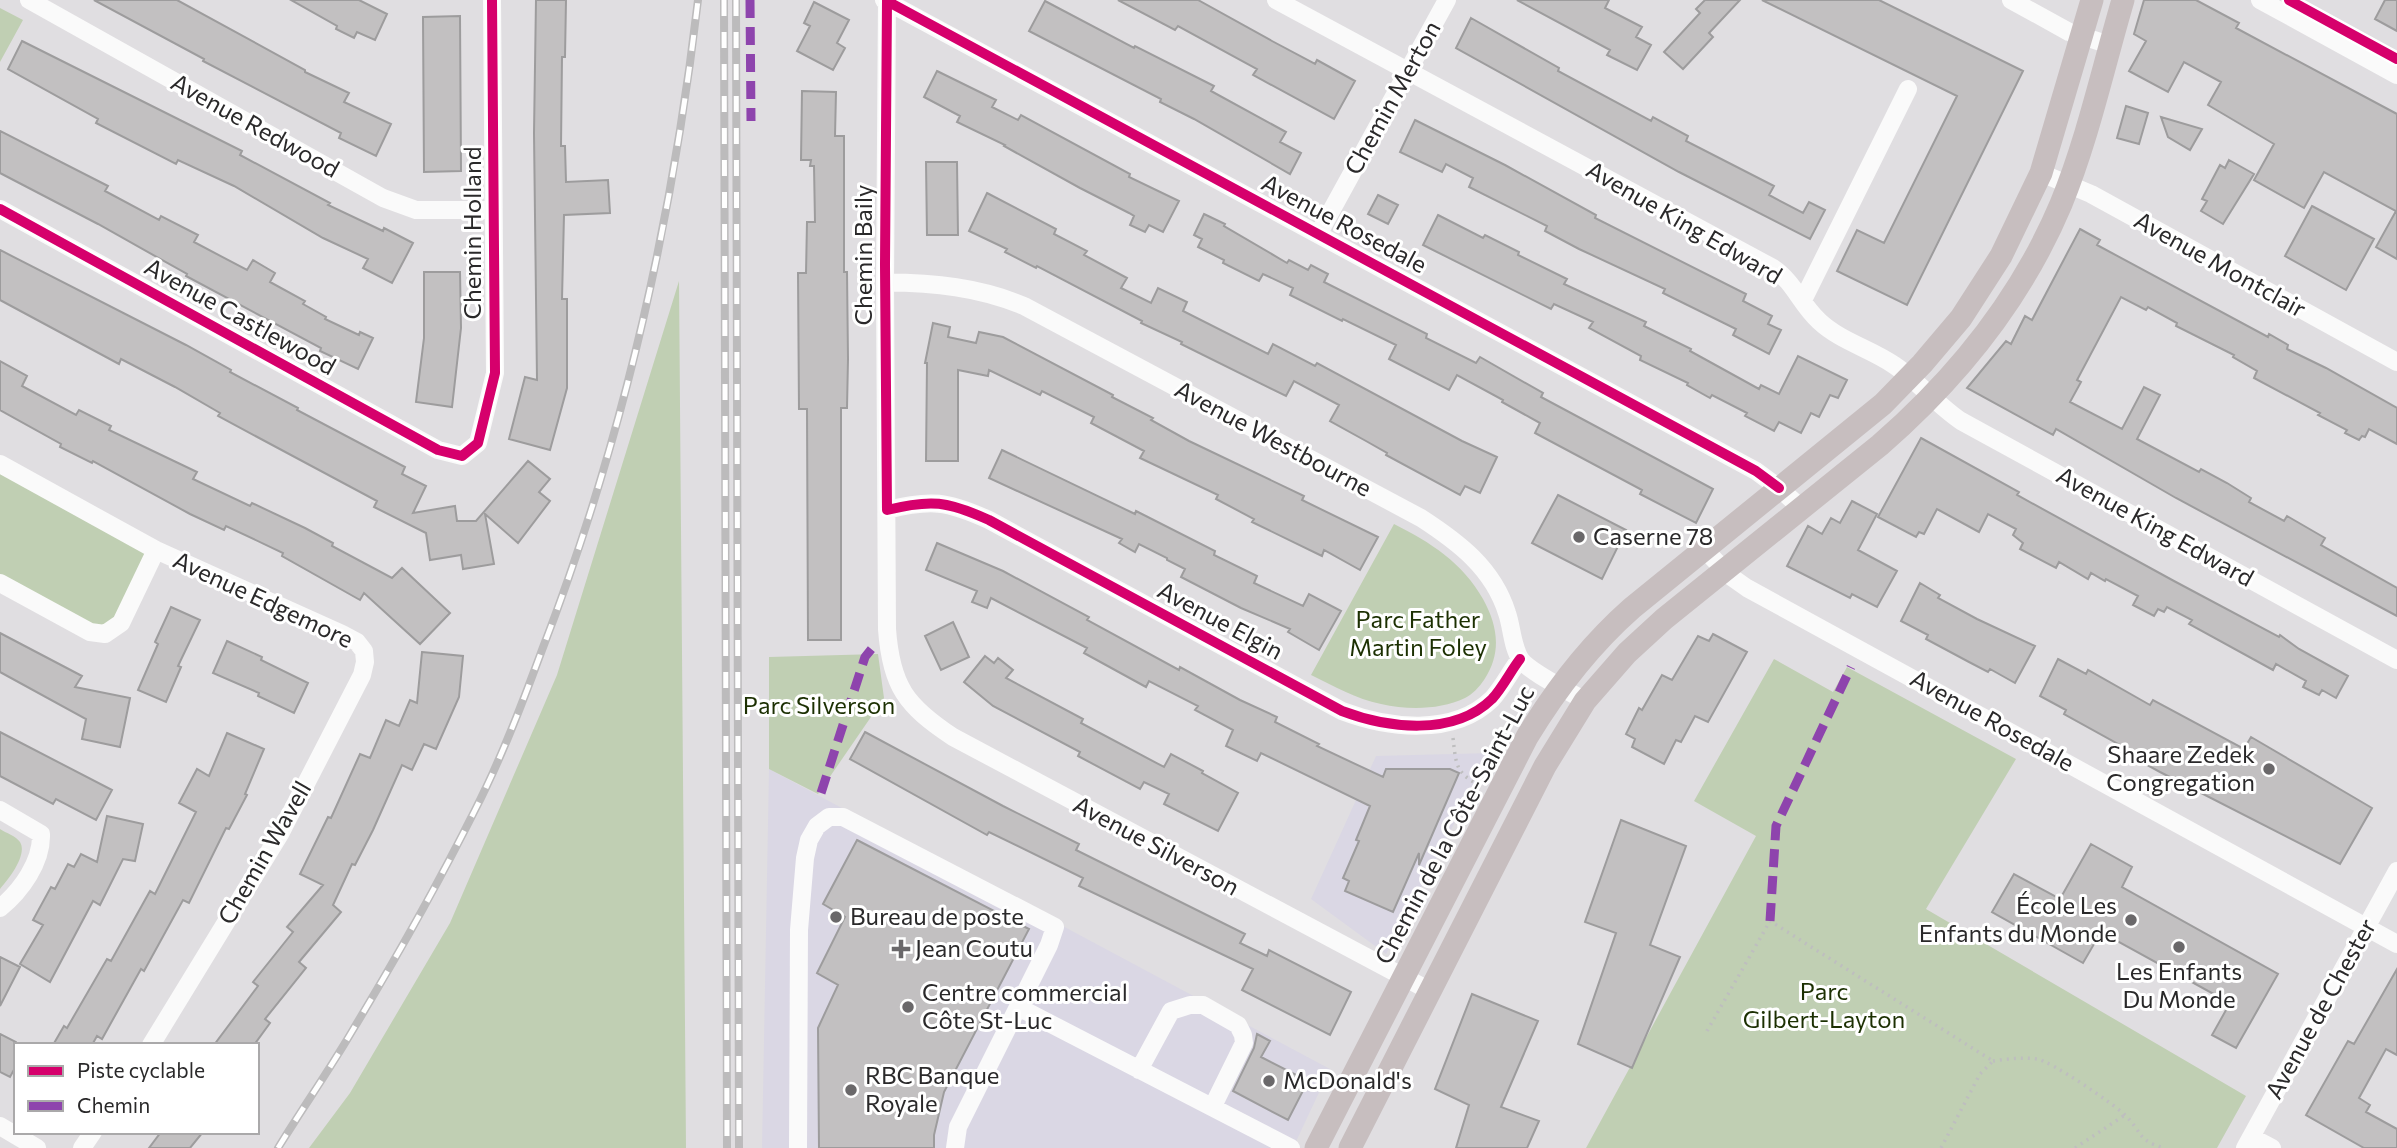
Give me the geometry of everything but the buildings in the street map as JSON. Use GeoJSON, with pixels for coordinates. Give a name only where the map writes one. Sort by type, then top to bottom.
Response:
{"type":"FeatureCollection","features":[{"type":"Feature","properties":{"kind":"main road","name":"Chemin de la Côte-Saint-Luc"},"geometry":{"type":"LineString","coordinates":[[1316,1148],[1527,737],[1561,685],[1617,622],[1883,404],[1961,318],[2012,237],[2041,173],[2092,0]]}},
{"type":"Feature","properties":{"kind":"main road"},"geometry":{"type":"LineString","coordinates":[[1350,1148],[1545,766],[1585,701],[1627,653],[1724,570],[1880,445],[1931,398],[1968,358],[2014,293],[2039,250],[2068,184],[2086,134],[2123,0]]}},
{"type":"Feature","properties":{"kind":"street","name":"Avenue Redwood"},"geometry":{"type":"LineString","coordinates":[[29,0],[383,198],[416,211],[493,210]]}},
{"type":"Feature","properties":{"kind":"street","name":"Chemin Holland"},"geometry":{"type":"LineString","coordinates":[[462,456],[478,443],[495,373],[492,0]]}},
{"type":"Feature","properties":{"kind":"street","name":"Avenue Rosedale"},"geometry":{"type":"LineString","coordinates":[[886,0],[1756,471],[1801,508]]}},
{"type":"Feature","properties":{"kind":"street","name":"Chemin Baily"},"geometry":{"type":"LineString","coordinates":[[886,0],[885,282],[889,658],[897,682]]}},
{"type":"Feature","properties":{"kind":"street","name":"Avenue King Edward"},"geometry":{"type":"LineString","coordinates":[[1276,0],[1773,268],[1785,277],[1814,317],[1826,327],[1888,361],[1961,421],[2397,660]]}},
{"type":"Feature","properties":{"kind":"street","name":"Chemin Merton"},"geometry":{"type":"LineString","coordinates":[[1319,233],[1447,0]]}},
{"type":"Feature","properties":{"kind":"street"},"geometry":{"type":"LineString","coordinates":[[2011,0],[2069,32],[2110,45]]}},
{"type":"Feature","properties":{"kind":"street"},"geometry":{"type":"LineString","coordinates":[[2260,0],[2397,75]]}},
{"type":"Feature","properties":{"kind":"street"},"geometry":{"type":"LineString","coordinates":[[1803,300],[1908,89]]}},
{"type":"Feature","properties":{"kind":"street","name":"Avenue Montclair"},"geometry":{"type":"LineString","coordinates":[[2041,173],[2091,194],[2397,362]]}},
{"type":"Feature","properties":{"kind":"street","name":"Avenue Castlewood"},"geometry":{"type":"LineString","coordinates":[[0,209],[438,450],[462,456]]}},
{"type":"Feature","properties":{"kind":"street","name":"Avenue Westbourne"},"geometry":{"type":"LineString","coordinates":[[885,282],[964,287],[1024,306],[1421,518],[1452,538],[1486,572],[1505,607],[1520,659]]}},
{"type":"Feature","properties":{"kind":"street","name":"Avenue Edgemore"},"geometry":{"type":"LineString","coordinates":[[0,464],[156,550],[342,634],[357,642],[365,655]]}},
{"type":"Feature","properties":{"kind":"street","name":"Avenue Elgin"},"geometry":{"type":"LineString","coordinates":[[887,510],[914,503],[936,502],[962,508],[1342,711],[1364,719],[1409,725],[1438,724],[1461,718],[1492,699],[1520,659]]}},
{"type":"Feature","properties":{"kind":"street","name":"Avenue Edgemore"},"geometry":{"type":"LineString","coordinates":[[0,583],[90,632],[105,634],[121,623],[156,550]]}},
{"type":"Feature","properties":{"kind":"street","name":"Avenue Rosedale"},"geometry":{"type":"LineString","coordinates":[[1705,550],[1747,588],[2397,943]]}},
{"type":"Feature","properties":{"kind":"street","name":"Chemin Wavell"},"geometry":{"type":"LineString","coordinates":[[152,1043],[280,834],[362,675],[365,655]]}},
{"type":"Feature","properties":{"kind":"street"},"geometry":{"type":"LineString","coordinates":[[1520,659],[1585,701]]}},
{"type":"Feature","properties":{"kind":"street","name":"Avenue Silverson"},"geometry":{"type":"LineString","coordinates":[[897,682],[911,704],[953,737],[1430,991]]}},
{"type":"Feature","properties":{"kind":"street"},"geometry":{"type":"LineString","coordinates":[[0,810],[41,834],[42,845],[14,897],[0,908]]}},
{"type":"Feature","properties":{"kind":"street"},"geometry":{"type":"LineString","coordinates":[[798,1148],[801,890],[809,841],[817,826],[829,817],[843,817],[1055,926],[1049,945],[958,1126],[955,1148]]}},
{"type":"Feature","properties":{"kind":"street","name":"Avenue de Chester"},"geometry":{"type":"LineString","coordinates":[[2248,1142],[2397,871]]}},
{"type":"Feature","properties":{"kind":"street"},"geometry":{"type":"LineString","coordinates":[[1139,1070],[1171,1011],[1190,1005],[1203,1005],[1238,1025],[1244,1035],[1244,1043],[1213,1106]]}},
{"type":"Feature","properties":{"kind":"street"},"geometry":{"type":"LineString","coordinates":[[1018,1007],[1291,1148]]}},
{"type":"Feature","properties":{"kind":"street"},"geometry":{"type":"LineString","coordinates":[[0,1126],[37,1148]]}},
{"type":"Feature","properties":{"kind":"street"},"geometry":{"type":"LineString","coordinates":[[2248,1142],[2272,1148]]}},
{"type":"Feature","properties":{"kind":"path"},"geometry":{"type":"LineString","coordinates":[[1452,735],[1457,766],[1467,779],[1484,787]]}},
{"type":"Feature","properties":{"kind":"path"},"geometry":{"type":"LineString","coordinates":[[1707,1031],[1770,921],[1993,1061],[2040,1059],[2055,1066],[2125,1115],[2148,1148]]}},
{"type":"Feature","properties":{"kind":"path"},"geometry":{"type":"LineString","coordinates":[[1941,1148],[1980,1074],[1993,1061]]}},
{"type":"Feature","properties":{"kind":"path"},"geometry":{"type":"LineString","coordinates":[[2075,1148],[2125,1115]]}},
{"type":"Feature","properties":{"kind":"path"},"geometry":{"type":"LineString","coordinates":[[2146,1143],[2164,1148]]}},
{"type":"Feature","properties":{"kind":"shaded area"},"geometry":{"type":"Polygon","coordinates":[[[1491,753],[1386,954],[1311,899],[1376,756],[1491,753]]]}},
{"type":"Feature","properties":{"kind":"shaded area"},"geometry":{"type":"Polygon","coordinates":[[[769,769],[1330,1069],[1293,1148],[762,1148],[769,769]]]}},
{"type":"Feature","properties":{"kind":"green space"},"geometry":{"type":"Polygon","coordinates":[[[0,8],[23,20],[0,62],[0,8]]]}},
{"type":"Feature","properties":{"kind":"green space"},"geometry":{"type":"Polygon","coordinates":[[[679,281],[686,1148],[309,1148],[350,1093],[450,923],[557,675],[679,281]]]}},
{"type":"Feature","properties":{"kind":"green space"},"geometry":{"type":"Polygon","coordinates":[[[0,464],[156,550],[105,634],[0,583],[0,464]]]}},
{"type":"Feature","properties":{"kind":"green space","name":"Parc Father Martin Foley"},"geometry":{"type":"Polygon","coordinates":[[[1394,524],[1433,546],[1456,564],[1475,586],[1492,619],[1496,650],[1490,670],[1473,693],[1455,702],[1424,708],[1391,706],[1354,696],[1311,675],[1394,524]]]}},
{"type":"Feature","properties":{"kind":"green space","name":"Parc Silverson"},"geometry":{"type":"Polygon","coordinates":[[[878,654],[884,698],[818,794],[769,769],[769,657],[878,654]]]}},
{"type":"Feature","properties":{"kind":"green space","name":"Parc Gilbert-Layton"},"geometry":{"type":"Polygon","coordinates":[[[1774,659],[1833,692],[1847,667],[2016,759],[1926,909],[2246,1096],[2217,1148],[1586,1148],[1756,836],[1694,801],[1774,659]]]}},
{"type":"Feature","properties":{"kind":"green space"},"geometry":{"type":"Polygon","coordinates":[[[0,829],[16,838],[22,847],[16,867],[0,889],[0,829]]]}},
{"type":"Feature","properties":{"kind":"railway"},"geometry":{"type":"LineString","coordinates":[[278,1148],[384,978],[475,810],[511,731],[571,571],[597,492],[641,330],[674,166],[698,0]]}},
{"type":"Feature","properties":{"kind":"railway"},"geometry":{"type":"LineString","coordinates":[[724,0],[727,1148]]}},
{"type":"Feature","properties":{"kind":"railway"},"geometry":{"type":"LineString","coordinates":[[736,0],[739,1148]]}},
{"type":"Feature","properties":{"kind":"marked path"},"geometry":{"type":"LineString","coordinates":[[750,0],[751,121]]}},
{"type":"Feature","properties":{"kind":"marked path"},"geometry":{"type":"LineString","coordinates":[[821,793],[865,657],[874,646]]}},
{"type":"Feature","properties":{"kind":"marked path"},"geometry":{"type":"LineString","coordinates":[[1770,921],[1776,826],[1851,667]]}},
{"type":"Feature","properties":{"kind":"cycle path"},"geometry":{"type":"LineString","coordinates":[[0,209],[438,450],[462,456],[478,443],[495,373],[492,0]]}},
{"type":"Feature","properties":{"kind":"cycle path"},"geometry":{"type":"LineString","coordinates":[[887,0],[887,510],[916,504],[939,504],[962,509],[989,520],[1342,711],[1379,722],[1419,726],[1439,724],[1476,711],[1500,690],[1520,659]]}},
{"type":"Feature","properties":{"kind":"cycle path"},"geometry":{"type":"LineString","coordinates":[[2289,0],[2397,59]]}},
{"type":"Feature","properties":{"kind":"cycle path"},"geometry":{"type":"LineString","coordinates":[[887,1],[1756,471],[1779,488]]}},
{"type":"Feature","properties":{"kind":"place","name":"Caserne 78"},"geometry":{"type":"Point","coordinates":[1579,537]}},
{"type":"Feature","properties":{"kind":"place","name":"Shaare Zedek Congregation"},"geometry":{"type":"Point","coordinates":[2269,769]}},
{"type":"Feature","properties":{"kind":"place","name":"Bureau de poste"},"geometry":{"type":"Point","coordinates":[836,917]}},
{"type":"Feature","properties":{"kind":"place","name":"École Les Enfants du Monde"},"geometry":{"type":"Point","coordinates":[2131,920]}},
{"type":"Feature","properties":{"kind":"place","name":"Les Enfants Du Monde"},"geometry":{"type":"Point","coordinates":[2179,947]}},
{"type":"Feature","properties":{"kind":"place","name":"Jean Coutu"},"geometry":{"type":"Point","coordinates":[901,949]}},
{"type":"Feature","properties":{"kind":"place","name":"Centre commercial Côte St-Luc"},"geometry":{"type":"Point","coordinates":[908,1007]}},
{"type":"Feature","properties":{"kind":"place","name":"McDonald's"},"geometry":{"type":"Point","coordinates":[1269,1081]}},
{"type":"Feature","properties":{"kind":"place","name":"RBC Banque Royale"},"geometry":{"type":"Point","coordinates":[851,1090]}}]}
